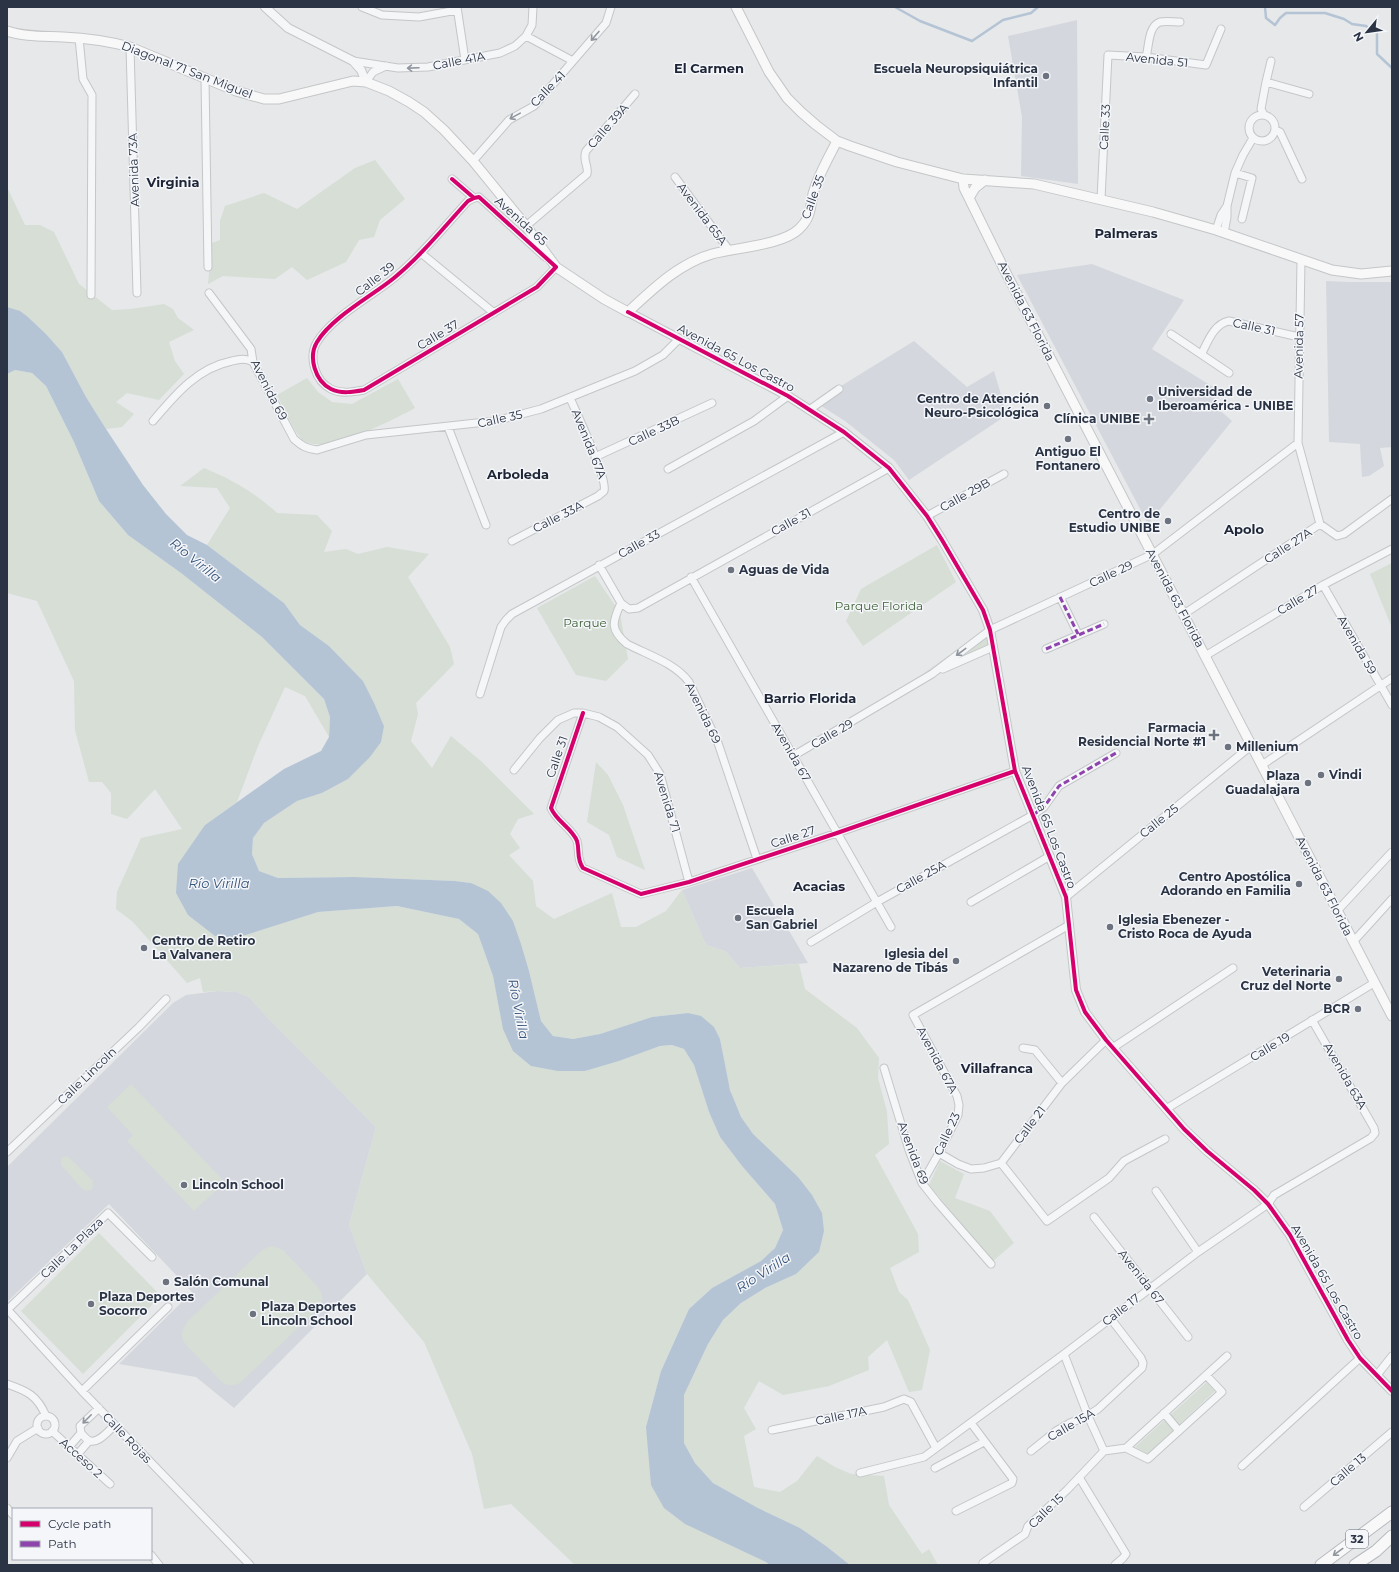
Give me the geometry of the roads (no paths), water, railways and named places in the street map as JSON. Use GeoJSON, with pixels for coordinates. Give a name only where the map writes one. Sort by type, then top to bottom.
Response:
{"type":"FeatureCollection","features":[{"type":"Feature","properties":{"kind":"highway","name":"32"},"geometry":{"type":"LineString","coordinates":[[1321,1565],[1392,1512]]}},
{"type":"Feature","properties":{"kind":"highway","name":"32"},"geometry":{"type":"LineString","coordinates":[[1355,1565],[1376,1551],[1392,1536]]}},
{"type":"Feature","properties":{"kind":"main road"},"geometry":{"type":"LineString","coordinates":[[736,7],[769,72],[787,98],[800,112],[836,141],[896,162],[963,179],[1034,184],[1153,212],[1220,232],[1332,270],[1361,274],[1392,271]]}},
{"type":"Feature","properties":{"kind":"main road","name":"Diagonal 71 San Miguel"},"geometry":{"type":"LineString","coordinates":[[7,31],[28,35],[79,38],[116,43],[130,47],[236,91],[264,99],[279,99],[353,81],[366,82]]}},
{"type":"Feature","properties":{"kind":"main road"},"geometry":{"type":"LineString","coordinates":[[366,82],[389,91],[409,102],[424,112],[444,130],[473,161],[526,226],[556,267]]}},
{"type":"Feature","properties":{"kind":"main road","name":"Calle 35"},"geometry":{"type":"LineString","coordinates":[[628,312],[669,276],[690,262],[711,254],[781,239],[798,230],[810,211],[813,193],[836,141]]}},
{"type":"Feature","properties":{"kind":"main road","name":"Avenida 63 Florida"},"geometry":{"type":"LineString","coordinates":[[963,179],[964,188],[968,198],[1392,1016]]}},
{"type":"Feature","properties":{"kind":"main road"},"geometry":{"type":"LineString","coordinates":[[968,198],[975,188],[985,180]]}},
{"type":"Feature","properties":{"kind":"main road","name":"Avenida 65 Los Castro"},"geometry":{"type":"LineString","coordinates":[[556,267],[604,299],[628,312]]}},
{"type":"Feature","properties":{"kind":"street"},"geometry":{"type":"LineString","coordinates":[[265,7],[288,28],[346,56],[353,61],[361,70],[366,82]]}},
{"type":"Feature","properties":{"kind":"street"},"geometry":{"type":"LineString","coordinates":[[362,7],[382,14],[419,17],[457,8],[465,60]]}},
{"type":"Feature","properties":{"kind":"street"},"geometry":{"type":"LineString","coordinates":[[533,7],[532,25],[526,36],[573,62]]}},
{"type":"Feature","properties":{"kind":"street","name":"Calle 41"},"geometry":{"type":"LineString","coordinates":[[473,161],[509,120],[534,106],[606,23],[611,7]]}},
{"type":"Feature","properties":{"kind":"street"},"geometry":{"type":"LineString","coordinates":[[1146,57],[1152,30],[1155,26],[1161,22],[1180,22]]}},
{"type":"Feature","properties":{"kind":"street","name":"Avenida 51"},"geometry":{"type":"LineString","coordinates":[[1108,55],[1146,57],[1206,65],[1221,29]]}},
{"type":"Feature","properties":{"kind":"street","name":"Calle 41A"},"geometry":{"type":"LineString","coordinates":[[353,61],[398,68],[428,67],[500,53],[515,46],[526,36]]}},
{"type":"Feature","properties":{"kind":"street"},"geometry":{"type":"LineString","coordinates":[[79,38],[82,79],[92,95],[91,295]]}},
{"type":"Feature","properties":{"kind":"street","name":"Avenida 73A"},"geometry":{"type":"LineString","coordinates":[[130,47],[137,293]]}},
{"type":"Feature","properties":{"kind":"street","name":"Calle 33"},"geometry":{"type":"LineString","coordinates":[[1101,199],[1108,55]]}},
{"type":"Feature","properties":{"kind":"street"},"geometry":{"type":"LineString","coordinates":[[1264,115],[1254,117],[1249,125],[1250,135],[1260,142],[1271,137],[1275,130],[1271,119],[1264,115],[1261,109],[1271,61]]}},
{"type":"Feature","properties":{"kind":"street"},"geometry":{"type":"LineString","coordinates":[[366,82],[373,72],[386,66]]}},
{"type":"Feature","properties":{"kind":"street"},"geometry":{"type":"LineString","coordinates":[[205,79],[208,268]]}},
{"type":"Feature","properties":{"kind":"street"},"geometry":{"type":"LineString","coordinates":[[1266,82],[1310,94]]}},
{"type":"Feature","properties":{"kind":"street","name":"Calle 39A"},"geometry":{"type":"LineString","coordinates":[[526,226],[587,174],[588,170],[584,155],[635,94]]}},
{"type":"Feature","properties":{"kind":"street"},"geometry":{"type":"LineString","coordinates":[[1275,130],[1280,132],[1302,179]]}},
{"type":"Feature","properties":{"kind":"street"},"geometry":{"type":"LineString","coordinates":[[1220,232],[1221,215],[1227,206],[1235,173],[1242,155],[1253,138]]}},
{"type":"Feature","properties":{"kind":"street"},"geometry":{"type":"LineString","coordinates":[[1235,173],[1252,178],[1242,219]]}},
{"type":"Feature","properties":{"kind":"street","name":"Avenida 65A"},"geometry":{"type":"LineString","coordinates":[[675,177],[729,250]]}},
{"type":"Feature","properties":{"kind":"street","name":"Avenida 65"},"geometry":{"type":"LineString","coordinates":[[452,180],[474,198],[479,197],[556,267]]}},
{"type":"Feature","properties":{"kind":"street","name":"Calle 39"},"geometry":{"type":"LineString","coordinates":[[322,382],[316,373],[312,358],[316,343],[328,328],[394,278],[421,253],[468,200],[474,198]]}},
{"type":"Feature","properties":{"kind":"street"},"geometry":{"type":"LineString","coordinates":[[421,253],[494,314]]}},
{"type":"Feature","properties":{"kind":"street","name":"Avenida 57"},"geometry":{"type":"LineString","coordinates":[[1300,260],[1298,443],[1320,524]]}},
{"type":"Feature","properties":{"kind":"street","name":"Calle 37"},"geometry":{"type":"LineString","coordinates":[[322,382],[331,389],[348,393],[364,390],[494,314],[536,287],[556,267]]}},
{"type":"Feature","properties":{"kind":"street","name":"Avenida 69"},"geometry":{"type":"LineString","coordinates":[[209,293],[251,349],[253,362],[294,439],[304,448]]}},
{"type":"Feature","properties":{"kind":"street","name":"Avenida 65 Los Castro"},"geometry":{"type":"LineString","coordinates":[[628,312],[788,396],[844,432],[889,468],[927,516],[983,610],[990,630],[1015,771],[1066,897],[1076,990],[1085,1012],[1106,1040],[1114,1047],[1166,1109],[1207,1151],[1254,1190],[1268,1204],[1290,1235],[1348,1340],[1360,1358],[1392,1391]]}},
{"type":"Feature","properties":{"kind":"street","name":"Calle 31"},"geometry":{"type":"LineString","coordinates":[[1202,353],[1214,331],[1224,322],[1229,321],[1300,337]]}},
{"type":"Feature","properties":{"kind":"street"},"geometry":{"type":"LineString","coordinates":[[1171,334],[1202,353],[1229,373]]}},
{"type":"Feature","properties":{"kind":"street","name":"Calle 35"},"geometry":{"type":"LineString","coordinates":[[304,448],[317,450],[366,435],[495,421],[541,409],[635,371],[663,354],[679,339]]}},
{"type":"Feature","properties":{"kind":"street"},"geometry":{"type":"LineString","coordinates":[[153,421],[186,384],[209,368],[224,362],[240,359],[253,362]]}},
{"type":"Feature","properties":{"kind":"street"},"geometry":{"type":"LineString","coordinates":[[809,410],[839,389]]}},
{"type":"Feature","properties":{"kind":"street"},"geometry":{"type":"LineString","coordinates":[[668,470],[754,421],[788,396]]}},
{"type":"Feature","properties":{"kind":"street","name":"Avenida 67A"},"geometry":{"type":"LineString","coordinates":[[570,398],[605,484],[604,492]]}},
{"type":"Feature","properties":{"kind":"street","name":"Calle 33B"},"geometry":{"type":"LineString","coordinates":[[595,457],[712,403]]}},
{"type":"Feature","properties":{"kind":"street"},"geometry":{"type":"LineString","coordinates":[[448,427],[486,525]]}},
{"type":"Feature","properties":{"kind":"street","name":"Calle 33"},"geometry":{"type":"LineString","coordinates":[[480,694],[502,627],[506,620],[518,610],[844,432]]}},
{"type":"Feature","properties":{"kind":"street","name":"Calle 29"},"geometry":{"type":"LineString","coordinates":[[793,756],[932,674],[990,630],[1153,554],[1298,443]]}},
{"type":"Feature","properties":{"kind":"street","name":"Calle 31"},"geometry":{"type":"LineString","coordinates":[[621,603],[629,609],[638,608],[691,577],[889,468]]}},
{"type":"Feature","properties":{"kind":"street","name":"Calle 29B"},"geometry":{"type":"LineString","coordinates":[[927,516],[1004,474]]}},
{"type":"Feature","properties":{"kind":"street","name":"Calle 33A"},"geometry":{"type":"LineString","coordinates":[[512,541],[604,492]]}},
{"type":"Feature","properties":{"kind":"street","name":"Calle 27A"},"geometry":{"type":"LineString","coordinates":[[1184,614],[1320,524],[1337,536],[1344,534],[1392,499]]}},
{"type":"Feature","properties":{"kind":"street","name":"Calle 27"},"geometry":{"type":"LineString","coordinates":[[1205,656],[1323,585],[1392,549]]}},
{"type":"Feature","properties":{"kind":"street"},"geometry":{"type":"LineString","coordinates":[[600,565],[621,603]]}},
{"type":"Feature","properties":{"kind":"street","name":"Avenida 67"},"geometry":{"type":"LineString","coordinates":[[691,577],[891,927]]}},
{"type":"Feature","properties":{"kind":"street","name":"Avenida 59"},"geometry":{"type":"LineString","coordinates":[[1323,585],[1392,705]]}},
{"type":"Feature","properties":{"kind":"street"},"geometry":{"type":"LineString","coordinates":[[1060,597],[1078,634]]}},
{"type":"Feature","properties":{"kind":"street","name":"Avenida 69"},"geometry":{"type":"LineString","coordinates":[[621,603],[614,620],[615,630],[618,635],[627,644],[676,668],[683,674],[695,693],[718,743],[757,859]]}},
{"type":"Feature","properties":{"kind":"street"},"geometry":{"type":"LineString","coordinates":[[1046,649],[1104,624]]}},
{"type":"Feature","properties":{"kind":"street","name":"Calle 29"},"geometry":{"type":"LineString","coordinates":[[932,674],[993,647]]}},
{"type":"Feature","properties":{"kind":"street"},"geometry":{"type":"LineString","coordinates":[[1262,765],[1392,678]]}},
{"type":"Feature","properties":{"kind":"street"},"geometry":{"type":"LineString","coordinates":[[514,770],[540,738],[558,720],[574,712],[583,712]]}},
{"type":"Feature","properties":{"kind":"street","name":"Calle 31"},"geometry":{"type":"LineString","coordinates":[[579,862],[577,842],[573,835],[550,808],[583,712]]}},
{"type":"Feature","properties":{"kind":"street","name":"Avenida 71"},"geometry":{"type":"LineString","coordinates":[[583,712],[599,716],[617,726],[633,739],[655,764],[660,774],[667,798],[689,882]]}},
{"type":"Feature","properties":{"kind":"street","name":"Calle 25"},"geometry":{"type":"LineString","coordinates":[[1066,897],[1252,745]]}},
{"type":"Feature","properties":{"kind":"street","name":"Calle 25A"},"geometry":{"type":"LineString","coordinates":[[811,942],[877,902],[1033,815],[1044,807],[1058,786],[1116,753]]}},
{"type":"Feature","properties":{"kind":"street","name":"Calle 27"},"geometry":{"type":"LineString","coordinates":[[579,862],[583,868],[641,894],[689,882],[837,833],[1015,771]]}},
{"type":"Feature","properties":{"kind":"street"},"geometry":{"type":"LineString","coordinates":[[1337,910],[1392,852]]}},
{"type":"Feature","properties":{"kind":"street"},"geometry":{"type":"LineString","coordinates":[[971,902],[1050,856]]}},
{"type":"Feature","properties":{"kind":"street"},"geometry":{"type":"LineString","coordinates":[[1353,942],[1392,899]]}},
{"type":"Feature","properties":{"kind":"street","name":"Avenida 67A"},"geometry":{"type":"LineString","coordinates":[[960,1105],[957,1096],[913,1015],[1069,925]]}},
{"type":"Feature","properties":{"kind":"street"},"geometry":{"type":"LineString","coordinates":[[1114,1047],[1233,968]]}},
{"type":"Feature","properties":{"kind":"street","name":"Calle 19"},"geometry":{"type":"LineString","coordinates":[[1166,1109],[1374,983]]}},
{"type":"Feature","properties":{"kind":"street","name":"Calle Lincoln"},"geometry":{"type":"LineString","coordinates":[[7,1152],[135,1031],[166,999]]}},
{"type":"Feature","properties":{"kind":"street","name":"Avenida 63A"},"geometry":{"type":"LineString","coordinates":[[1312,1020],[1374,1128],[1375,1133]]}},
{"type":"Feature","properties":{"kind":"street","name":"Calle 21"},"geometry":{"type":"LineString","coordinates":[[1001,1163],[1062,1083],[1106,1040]]}},
{"type":"Feature","properties":{"kind":"street"},"geometry":{"type":"LineString","coordinates":[[1023,1048],[1034,1050],[1062,1083]]}},
{"type":"Feature","properties":{"kind":"street","name":"Avenida 69"},"geometry":{"type":"LineString","coordinates":[[884,1068],[909,1150],[922,1183],[991,1264]]}},
{"type":"Feature","properties":{"kind":"street","name":"Calle 23"},"geometry":{"type":"LineString","coordinates":[[922,1183],[958,1115],[960,1105]]}},
{"type":"Feature","properties":{"kind":"street","name":"Calle 17"},"geometry":{"type":"LineString","coordinates":[[860,1473],[920,1458],[936,1448],[1064,1354],[1149,1288],[1268,1204],[1274,1195],[1371,1138],[1375,1133]]}},
{"type":"Feature","properties":{"kind":"street"},"geometry":{"type":"LineString","coordinates":[[939,1153],[958,1164],[971,1169],[984,1168],[1001,1163],[1047,1221],[1109,1178],[1124,1161],[1165,1139]]}},
{"type":"Feature","properties":{"kind":"street"},"geometry":{"type":"LineString","coordinates":[[1156,1191],[1198,1252]]}},
{"type":"Feature","properties":{"kind":"street","name":"Calle La Plaza"},"geometry":{"type":"LineString","coordinates":[[7,1309],[108,1213],[152,1257]]}},
{"type":"Feature","properties":{"kind":"street","name":"Avenida 67"},"geometry":{"type":"LineString","coordinates":[[1094,1217],[1188,1337]]}},
{"type":"Feature","properties":{"kind":"street"},"geometry":{"type":"LineString","coordinates":[[82,1391],[168,1307]]}},
{"type":"Feature","properties":{"kind":"street","name":"Calle Rojas"},"geometry":{"type":"LineString","coordinates":[[7,1309],[82,1391],[250,1565]]}},
{"type":"Feature","properties":{"kind":"street","name":"Calle 15A"},"geometry":{"type":"LineString","coordinates":[[1031,1451],[1056,1431],[1070,1423],[1088,1416],[1098,1409],[1142,1368],[1143,1363],[1141,1358],[1110,1319]]}},
{"type":"Feature","properties":{"kind":"street"},"geometry":{"type":"LineString","coordinates":[[1064,1354],[1088,1416],[1104,1451],[1126,1448],[1148,1459],[1222,1392],[1206,1375]]}},
{"type":"Feature","properties":{"kind":"street"},"geometry":{"type":"LineString","coordinates":[[1126,1448],[1227,1356]]}},
{"type":"Feature","properties":{"kind":"street"},"geometry":{"type":"LineString","coordinates":[[1377,1375],[1392,1356]]}},
{"type":"Feature","properties":{"kind":"street"},"geometry":{"type":"LineString","coordinates":[[1242,1466],[1360,1358]]}},
{"type":"Feature","properties":{"kind":"street"},"geometry":{"type":"LineString","coordinates":[[7,1384],[36,1398],[46,1416]]}},
{"type":"Feature","properties":{"kind":"street","name":"Calle 17A"},"geometry":{"type":"LineString","coordinates":[[772,1430],[884,1407],[904,1399],[911,1402],[936,1448]]}},
{"type":"Feature","properties":{"kind":"street"},"geometry":{"type":"LineString","coordinates":[[89,1441],[81,1433],[80,1426],[99,1408]]}},
{"type":"Feature","properties":{"kind":"street"},"geometry":{"type":"LineString","coordinates":[[1164,1413],[1179,1431]]}},
{"type":"Feature","properties":{"kind":"street"},"geometry":{"type":"LineString","coordinates":[[46,1416],[51,1417],[54,1422],[52,1432],[44,1433],[38,1428],[38,1420],[46,1416]]}},
{"type":"Feature","properties":{"kind":"street"},"geometry":{"type":"LineString","coordinates":[[956,1511],[1012,1483],[1013,1479],[970,1423]]}},
{"type":"Feature","properties":{"kind":"street"},"geometry":{"type":"LineString","coordinates":[[77,1455],[89,1441],[97,1440],[115,1425]]}},
{"type":"Feature","properties":{"kind":"street"},"geometry":{"type":"LineString","coordinates":[[7,1458],[17,1441],[38,1428]]}},
{"type":"Feature","properties":{"kind":"street","name":"Acceso 2"},"geometry":{"type":"LineString","coordinates":[[52,1432],[110,1484]]}},
{"type":"Feature","properties":{"kind":"street","name":"Calle 13"},"geometry":{"type":"LineString","coordinates":[[1304,1507],[1392,1432]]}},
{"type":"Feature","properties":{"kind":"street"},"geometry":{"type":"LineString","coordinates":[[69,1447],[81,1433]]}},
{"type":"Feature","properties":{"kind":"street"},"geometry":{"type":"LineString","coordinates":[[935,1468],[984,1442]]}},
{"type":"Feature","properties":{"kind":"street","name":"Calle 15"},"geometry":{"type":"LineString","coordinates":[[983,1563],[1025,1534],[1028,1526],[1067,1490],[1104,1451]]}},
{"type":"Feature","properties":{"kind":"street"},"geometry":{"type":"LineString","coordinates":[[1079,1477],[1126,1554],[1115,1565]]}},
{"type":"Feature","properties":{"kind":"street"},"geometry":{"type":"LineString","coordinates":[[152,1557],[159,1565]]}},
{"type":"Feature","properties":{"kind":"water","name":"Río Virilla"},"geometry":{"type":"Polygon","coordinates":[[[7,307],[20,311],[28,317],[62,352],[86,397],[106,429],[143,485],[166,514],[187,535],[207,545],[284,603],[300,625],[329,646],[363,681],[374,703],[384,726],[381,742],[370,757],[348,779],[322,793],[297,801],[264,823],[253,838],[252,854],[259,871],[278,878],[355,877],[455,881],[471,883],[488,891],[501,903],[513,921],[529,971],[541,1021],[553,1036],[573,1039],[600,1034],[652,1017],[688,1013],[701,1016],[714,1027],[720,1039],[730,1090],[741,1117],[753,1134],[798,1177],[812,1195],[822,1213],[824,1231],[819,1252],[796,1274],[765,1288],[741,1303],[723,1320],[708,1344],[684,1395],[684,1443],[695,1463],[713,1483],[758,1508],[800,1528],[850,1565],[770,1565],[685,1524],[664,1508],[651,1485],[646,1427],[661,1371],[689,1309],[712,1288],[761,1261],[775,1248],[783,1230],[775,1204],[742,1166],[720,1137],[709,1112],[694,1065],[684,1049],[672,1045],[660,1046],[619,1061],[585,1071],[558,1071],[531,1066],[513,1051],[503,1029],[493,976],[478,934],[459,919],[397,906],[318,912],[236,938],[215,936],[188,915],[176,893],[178,864],[205,825],[284,769],[321,751],[329,737],[330,717],[324,699],[262,637],[181,573],[128,535],[99,501],[74,442],[46,386],[32,373],[15,370],[7,374],[7,307]]]}},
{"type":"Feature","properties":{"kind":"waterway"},"geometry":{"type":"LineString","coordinates":[[895,7],[920,21],[972,41],[1003,20],[1031,13],[1038,7]]}},
{"type":"Feature","properties":{"kind":"waterway"},"geometry":{"type":"LineString","coordinates":[[1265,7],[1266,18],[1275,25],[1286,13],[1325,13],[1344,19],[1352,24],[1366,26],[1377,33],[1377,54],[1392,68]]}},
{"type":"Feature","properties":{"kind":"place","name":"Escuela Neuropsiquiátrica Infantil"},"geometry":{"type":"Point","coordinates":[1046,76]}},
{"type":"Feature","properties":{"kind":"place","name":"Universidad de Iberoamérica - UNIBE"},"geometry":{"type":"Point","coordinates":[1150,399]}},
{"type":"Feature","properties":{"kind":"place","name":"Centro de Atención Neuro-Psicológica"},"geometry":{"type":"Point","coordinates":[1047,406]}},
{"type":"Feature","properties":{"kind":"place","name":"Clínica UNIBE"},"geometry":{"type":"Point","coordinates":[1149,419]}},
{"type":"Feature","properties":{"kind":"place","name":"Antiguo El Fontanero"},"geometry":{"type":"Point","coordinates":[1068,439]}},
{"type":"Feature","properties":{"kind":"place","name":"Centro de Estudio UNIBE"},"geometry":{"type":"Point","coordinates":[1168,521]}},
{"type":"Feature","properties":{"kind":"place","name":"Aguas de Vida"},"geometry":{"type":"Point","coordinates":[731,570]}},
{"type":"Feature","properties":{"kind":"place","name":"Farmacia Residencial Norte #1"},"geometry":{"type":"Point","coordinates":[1214,735]}},
{"type":"Feature","properties":{"kind":"place","name":"Millenium"},"geometry":{"type":"Point","coordinates":[1228,747]}},
{"type":"Feature","properties":{"kind":"place","name":"Vindi"},"geometry":{"type":"Point","coordinates":[1321,775]}},
{"type":"Feature","properties":{"kind":"place","name":"Plaza Guadalajara"},"geometry":{"type":"Point","coordinates":[1308,783]}},
{"type":"Feature","properties":{"kind":"place","name":"Centro Apostólica Adorando en Familia"},"geometry":{"type":"Point","coordinates":[1299,884]}},
{"type":"Feature","properties":{"kind":"place","name":"Escuela San Gabriel"},"geometry":{"type":"Point","coordinates":[738,918]}},
{"type":"Feature","properties":{"kind":"place","name":"Iglesia Ebenezer - Cristo Roca de Ayuda"},"geometry":{"type":"Point","coordinates":[1110,927]}},
{"type":"Feature","properties":{"kind":"place","name":"Centro de Retiro La Valvanera"},"geometry":{"type":"Point","coordinates":[144,948]}},
{"type":"Feature","properties":{"kind":"place","name":"Iglesia del Nazareno de Tibás"},"geometry":{"type":"Point","coordinates":[956,961]}},
{"type":"Feature","properties":{"kind":"place","name":"Veterinaria Cruz del Norte"},"geometry":{"type":"Point","coordinates":[1339,979]}},
{"type":"Feature","properties":{"kind":"place","name":"BCR"},"geometry":{"type":"Point","coordinates":[1358,1009]}},
{"type":"Feature","properties":{"kind":"place","name":"Lincoln School"},"geometry":{"type":"Point","coordinates":[184,1185]}},
{"type":"Feature","properties":{"kind":"place","name":"Salón Comunal"},"geometry":{"type":"Point","coordinates":[166,1282]}},
{"type":"Feature","properties":{"kind":"place","name":"Plaza Deportes Socorro"},"geometry":{"type":"Point","coordinates":[91,1304]}},
{"type":"Feature","properties":{"kind":"place","name":"Plaza Deportes Lincoln School"},"geometry":{"type":"Point","coordinates":[253,1314]}},
{"type":"Feature","properties":{"kind":"district","name":"El Carmen"},"geometry":{"type":"Point","coordinates":[709,68]}},
{"type":"Feature","properties":{"kind":"district","name":"Virginia"},"geometry":{"type":"Point","coordinates":[173,182]}},
{"type":"Feature","properties":{"kind":"district","name":"Palmeras"},"geometry":{"type":"Point","coordinates":[1126,233]}},
{"type":"Feature","properties":{"kind":"district","name":"Arboleda"},"geometry":{"type":"Point","coordinates":[518,474]}},
{"type":"Feature","properties":{"kind":"district","name":"Apolo"},"geometry":{"type":"Point","coordinates":[1244,529]}},
{"type":"Feature","properties":{"kind":"district","name":"Barrio Florida"},"geometry":{"type":"Point","coordinates":[810,698]}},
{"type":"Feature","properties":{"kind":"district","name":"Acacias"},"geometry":{"type":"Point","coordinates":[819,886]}},
{"type":"Feature","properties":{"kind":"district","name":"Villafranca"},"geometry":{"type":"Point","coordinates":[997,1068]}},
{"type":"Feature","properties":{"kind":"park label","name":"Parque Florida"},"geometry":{"type":"Point","coordinates":[879,606]}},
{"type":"Feature","properties":{"kind":"park label","name":"Parque"},"geometry":{"type":"Point","coordinates":[585,623]}}]}
